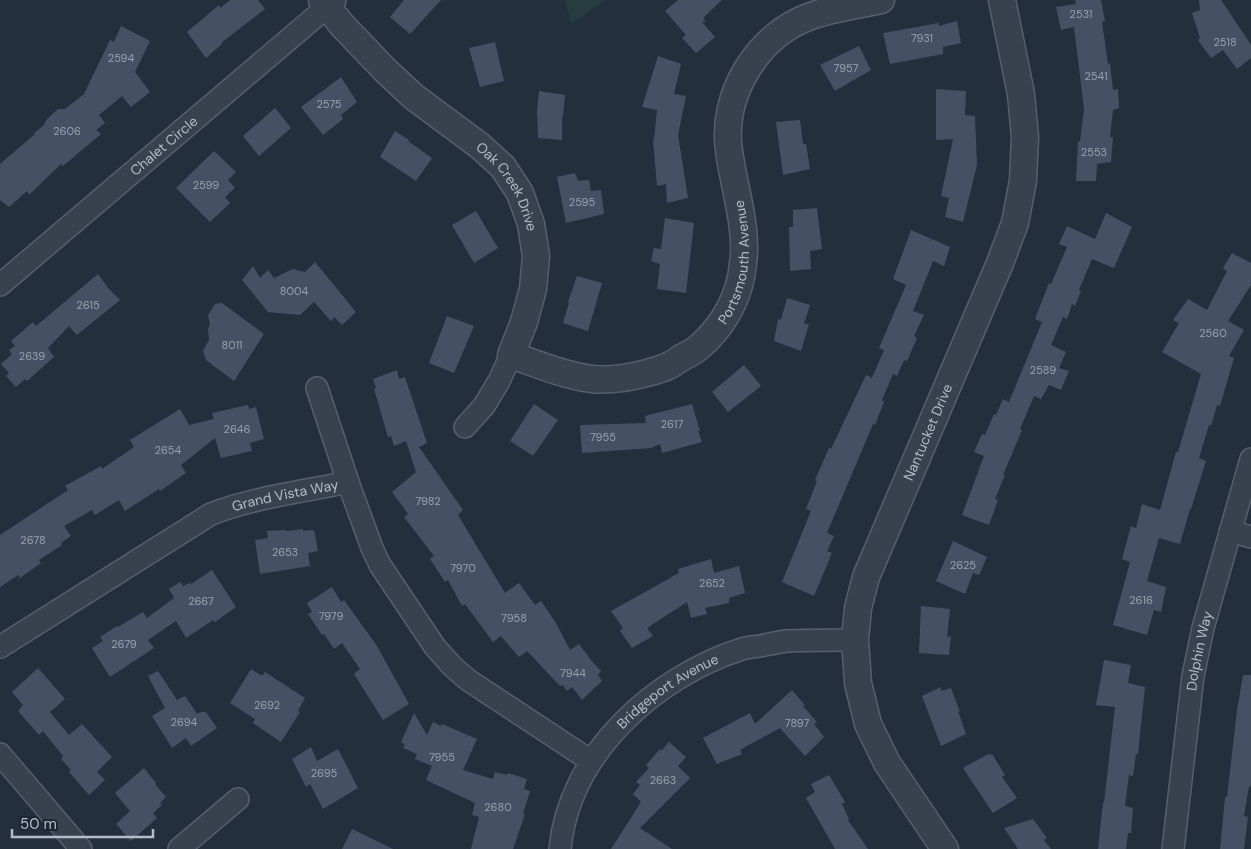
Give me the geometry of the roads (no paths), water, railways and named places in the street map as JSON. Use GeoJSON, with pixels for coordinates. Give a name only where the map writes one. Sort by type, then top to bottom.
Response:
{"type":"FeatureCollection","features":[{"type":"Feature","properties":{"kind":"street","name":"Portsmouth Avenue"},"geometry":{"type":"LineString","coordinates":[[511,355],[568,374],[591,379],[614,380],[636,376],[669,366],[697,349],[719,326],[736,297],[743,264],[743,230],[729,150],[729,124],[734,99],[743,76],[756,55],[773,38],[794,24],[809,16],[881,0]]}},
{"type":"Feature","properties":{"kind":"street","name":"Nantucket Drive"},"geometry":{"type":"LineString","coordinates":[[945,849],[887,763],[868,724],[858,682],[855,640],[858,608],[866,577],[1000,263],[1015,223],[1023,181],[1026,137],[1021,94],[1002,0]]}},
{"type":"Feature","properties":{"kind":"street","name":"Oak Creek Drive"},"geometry":{"type":"LineString","coordinates":[[329,2],[342,25],[386,71],[414,97],[480,146],[503,167],[520,193],[531,224],[536,256],[533,289],[524,322],[499,381],[484,406],[465,427]]}},
{"type":"Feature","properties":{"kind":"street","name":"Chalet Circle"},"geometry":{"type":"LineString","coordinates":[[0,285],[329,2]]}},
{"type":"Feature","properties":{"kind":"street"},"geometry":{"type":"LineString","coordinates":[[317,388],[348,482]]}},
{"type":"Feature","properties":{"kind":"street","name":"Dolphin Way"},"geometry":{"type":"LineString","coordinates":[[1173,849],[1193,676],[1203,628],[1251,459]]}},
{"type":"Feature","properties":{"kind":"street","name":"Grand Vista Way"},"geometry":{"type":"LineString","coordinates":[[0,647],[211,514],[231,506],[348,482],[380,565],[435,647],[468,680],[591,761]]}},
{"type":"Feature","properties":{"kind":"street"},"geometry":{"type":"LineString","coordinates":[[1230,531],[1251,537]]}},
{"type":"Feature","properties":{"kind":"street","name":"Bridgeport Avenue"},"geometry":{"type":"LineString","coordinates":[[560,849],[572,797],[591,761],[622,723],[659,690],[700,665],[743,649],[785,641],[855,640]]}},
{"type":"Feature","properties":{"kind":"street"},"geometry":{"type":"LineString","coordinates":[[0,754],[81,849]]}},
{"type":"Feature","properties":{"kind":"street"},"geometry":{"type":"LineString","coordinates":[[179,849],[238,800]]}}]}
